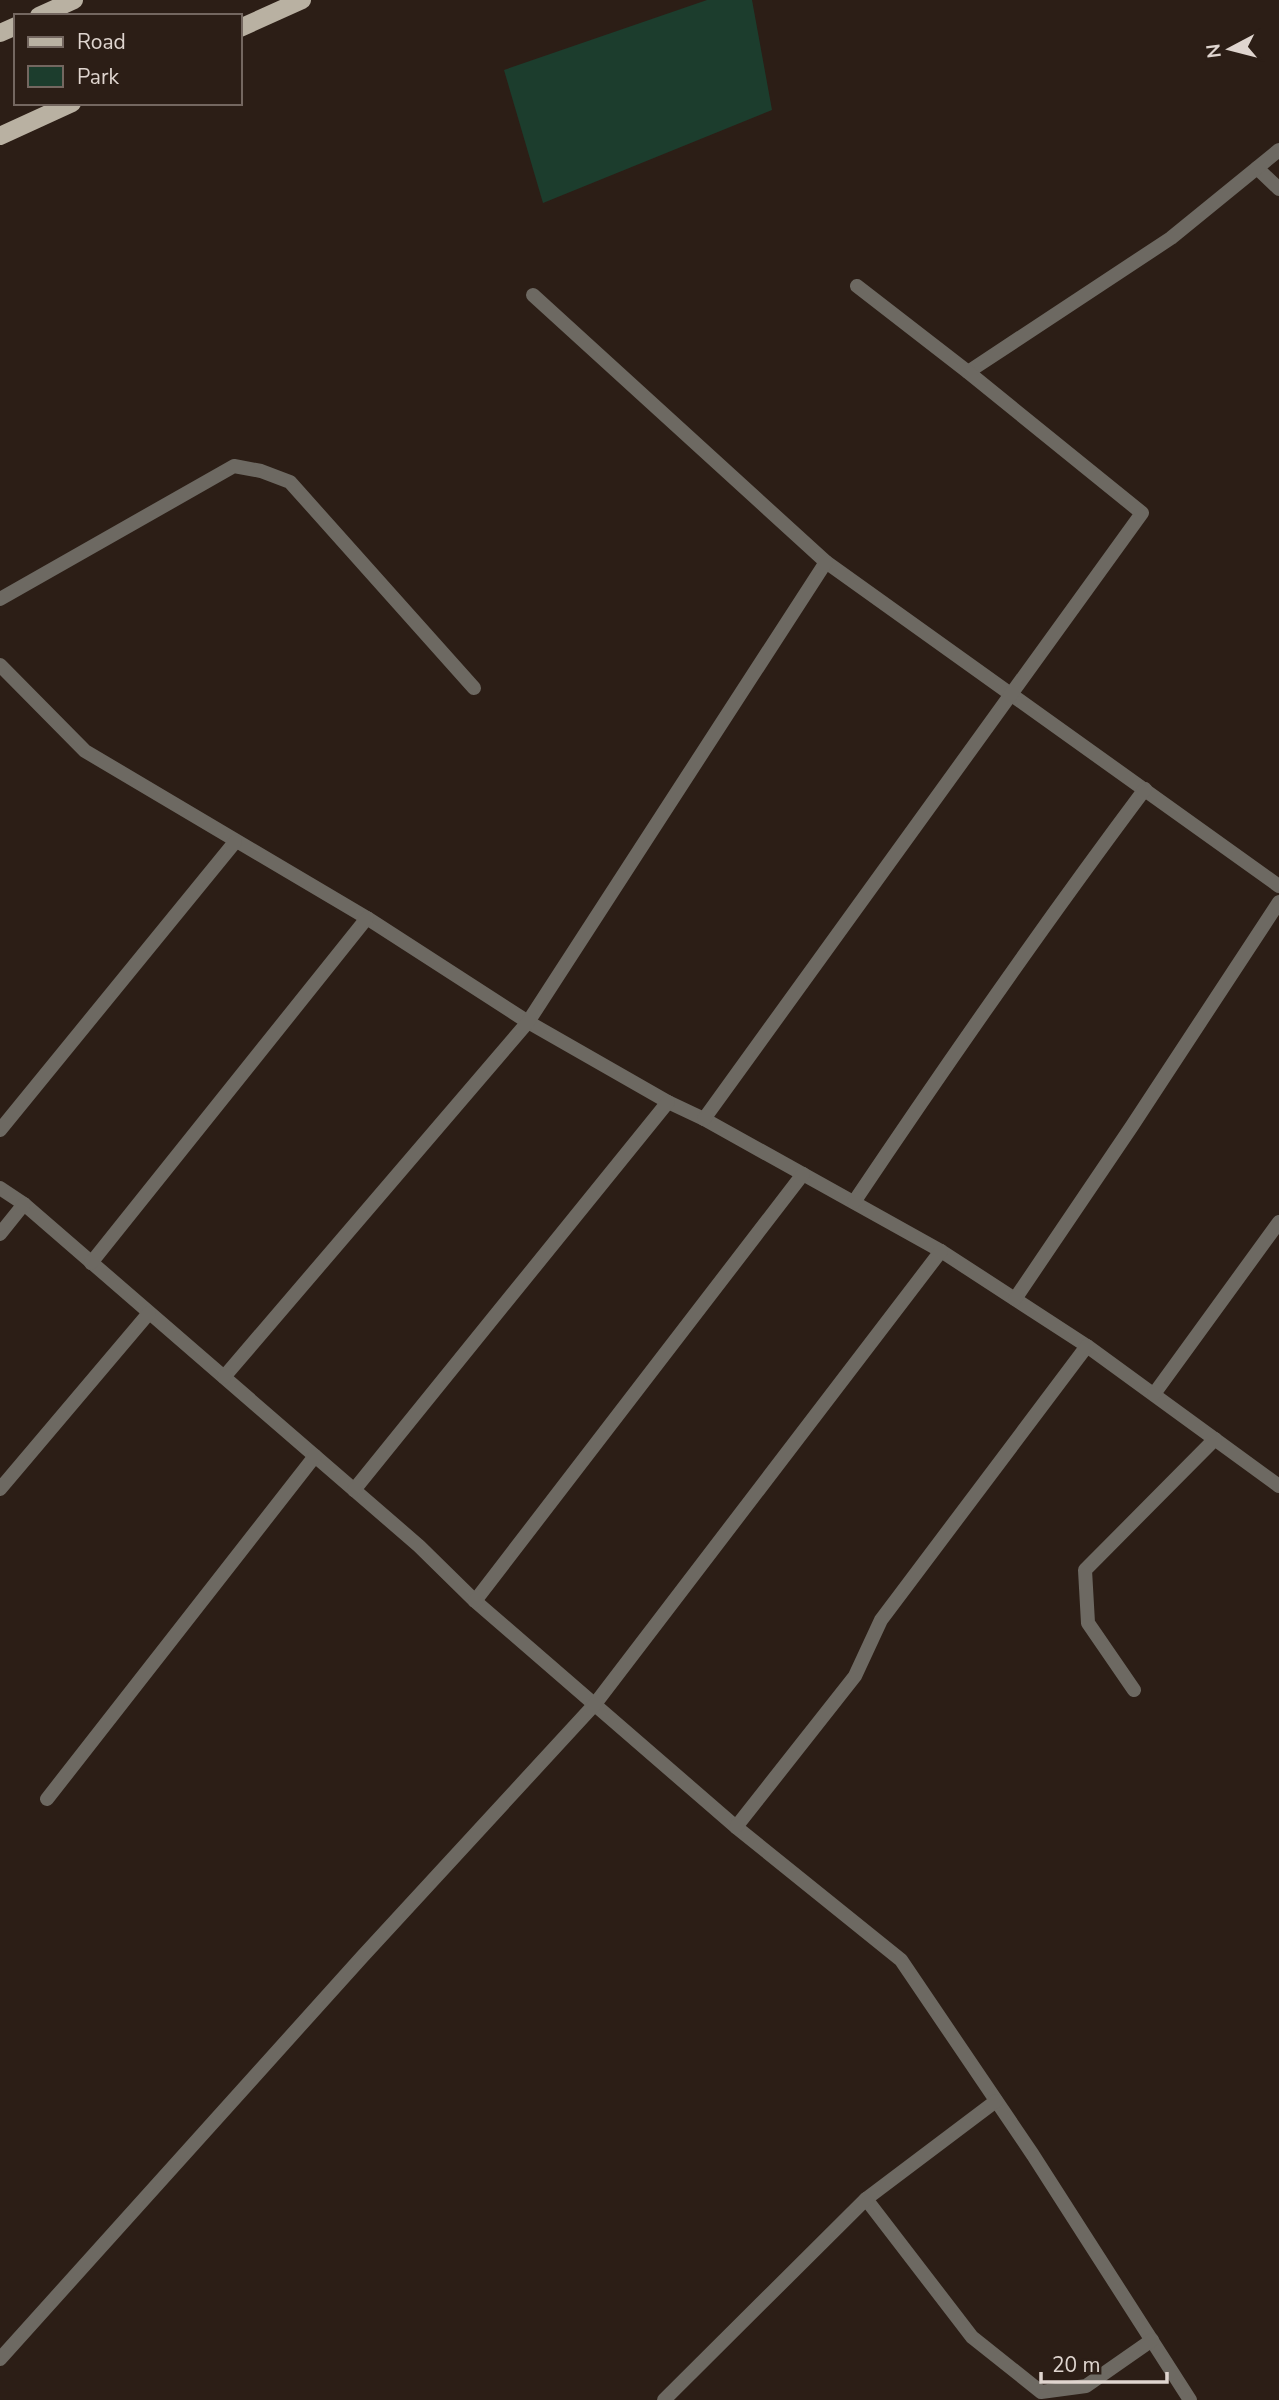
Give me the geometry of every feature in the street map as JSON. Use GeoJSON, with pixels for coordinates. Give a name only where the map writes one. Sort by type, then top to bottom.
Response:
{"type":"FeatureCollection","features":[{"type":"Feature","properties":{"kind":"main road"},"geometry":{"type":"LineString","coordinates":[[43,14],[74,0]]}},
{"type":"Feature","properties":{"kind":"main road"},"geometry":{"type":"LineString","coordinates":[[242,27],[302,0]]}},
{"type":"Feature","properties":{"kind":"main road"},"geometry":{"type":"LineString","coordinates":[[0,136],[68,105]]}},
{"type":"Feature","properties":{"kind":"street"},"geometry":{"type":"LineString","coordinates":[[968,372],[1171,239],[1279,150]]}},
{"type":"Feature","properties":{"kind":"street"},"geometry":{"type":"LineString","coordinates":[[1257,168],[1279,189]]}},
{"type":"Feature","properties":{"kind":"street"},"geometry":{"type":"LineString","coordinates":[[704,1119],[1142,513],[857,286]]}},
{"type":"Feature","properties":{"kind":"street"},"geometry":{"type":"LineString","coordinates":[[533,295],[826,562],[1279,886]]}},
{"type":"Feature","properties":{"kind":"street"},"geometry":{"type":"LineString","coordinates":[[0,598],[234,466],[261,471],[290,482],[474,688]]}},
{"type":"Feature","properties":{"kind":"street"},"geometry":{"type":"LineString","coordinates":[[223,1377],[528,1022],[826,562]]}},
{"type":"Feature","properties":{"kind":"street"},"geometry":{"type":"LineString","coordinates":[[0,664],[85,751],[235,842],[368,918],[528,1022],[941,1251],[1087,1346],[1279,1486]]}},
{"type":"Feature","properties":{"kind":"street"},"geometry":{"type":"LineString","coordinates":[[854,1202],[965,1036],[1073,884],[1145,789]]}},
{"type":"Feature","properties":{"kind":"street"},"geometry":{"type":"LineString","coordinates":[[0,1130],[235,842]]}},
{"type":"Feature","properties":{"kind":"street"},"geometry":{"type":"LineString","coordinates":[[1015,1299],[1279,902]]}},
{"type":"Feature","properties":{"kind":"street"},"geometry":{"type":"LineString","coordinates":[[91,1263],[368,918]]}},
{"type":"Feature","properties":{"kind":"street"},"geometry":{"type":"LineString","coordinates":[[354,1490],[668,1102]]}},
{"type":"Feature","properties":{"kind":"street"},"geometry":{"type":"LineString","coordinates":[[475,1601],[803,1174]]}},
{"type":"Feature","properties":{"kind":"street"},"geometry":{"type":"LineString","coordinates":[[0,1188],[24,1204],[419,1546],[475,1601],[736,1827],[901,1960],[1190,2400]]}},
{"type":"Feature","properties":{"kind":"street"},"geometry":{"type":"LineString","coordinates":[[0,1234],[24,1204]]}},
{"type":"Feature","properties":{"kind":"street"},"geometry":{"type":"LineString","coordinates":[[1154,1394],[1279,1222]]}},
{"type":"Feature","properties":{"kind":"street"},"geometry":{"type":"LineString","coordinates":[[0,2359],[362,1957],[596,1704],[941,1251]]}},
{"type":"Feature","properties":{"kind":"street"},"geometry":{"type":"LineString","coordinates":[[0,1489],[149,1313]]}},
{"type":"Feature","properties":{"kind":"street"},"geometry":{"type":"LineString","coordinates":[[736,1827],[855,1676],[881,1620],[1087,1346]]}},
{"type":"Feature","properties":{"kind":"street"},"geometry":{"type":"LineString","coordinates":[[1134,1690],[1088,1623],[1084,1570],[1215,1439]]}},
{"type":"Feature","properties":{"kind":"street"},"geometry":{"type":"LineString","coordinates":[[47,1799],[315,1456]]}},
{"type":"Feature","properties":{"kind":"street"},"geometry":{"type":"LineString","coordinates":[[664,2400],[866,2199],[996,2101]]}},
{"type":"Feature","properties":{"kind":"street"},"geometry":{"type":"LineString","coordinates":[[866,2199],[972,2337],[1041,2392],[1086,2386],[1152,2340]]}},
{"type":"Feature","properties":{"kind":"green space"},"geometry":{"type":"Polygon","coordinates":[[[707,0],[752,0],[772,110],[543,203],[504,70],[707,0]]]}}]}
